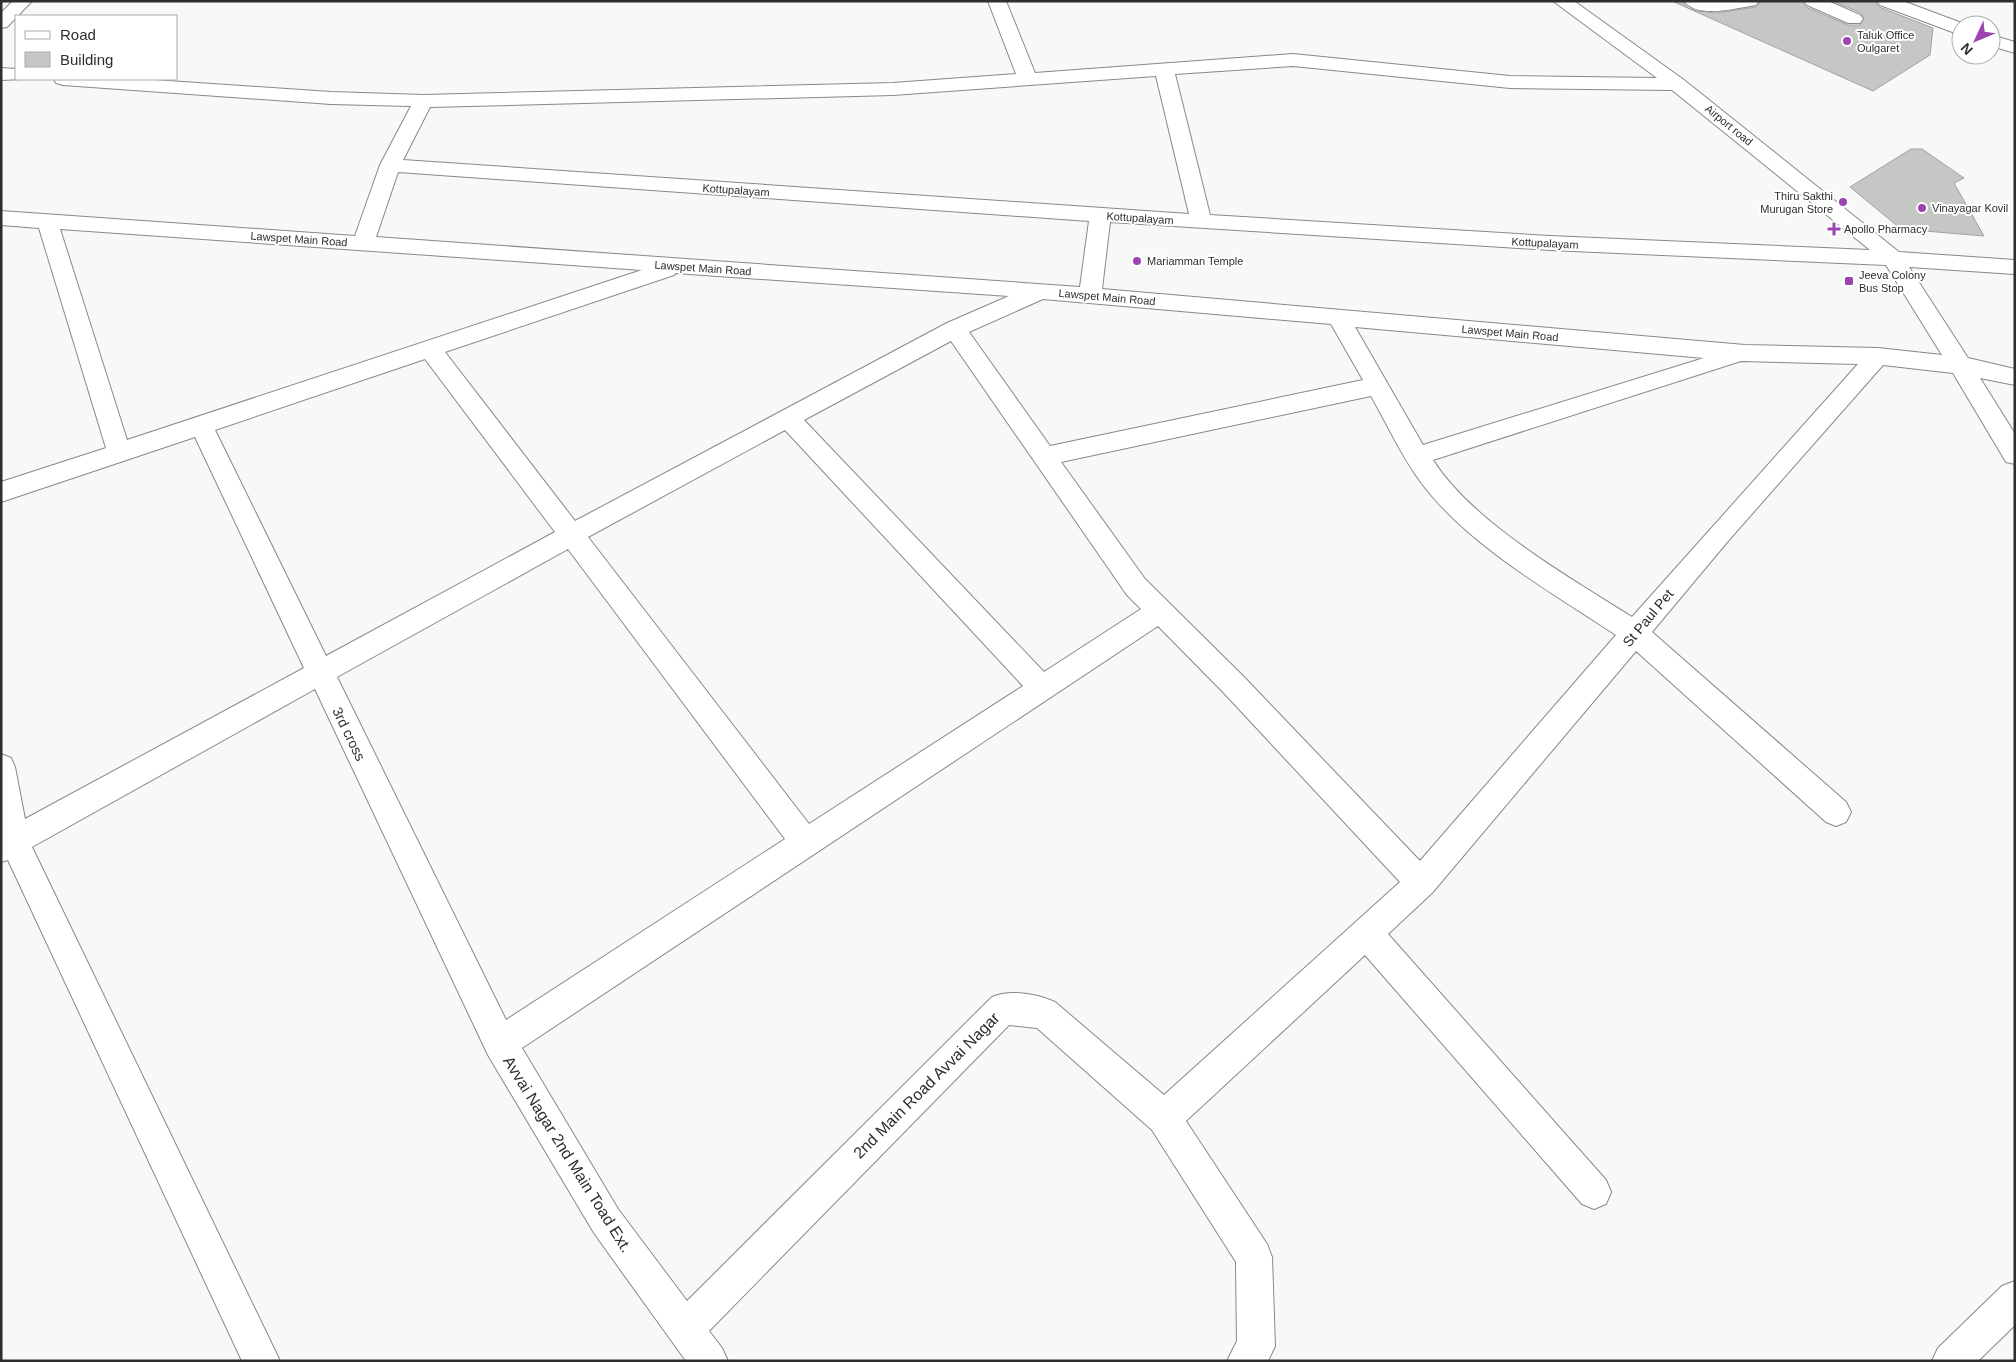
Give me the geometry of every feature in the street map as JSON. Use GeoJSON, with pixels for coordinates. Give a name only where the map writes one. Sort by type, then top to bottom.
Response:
{"type":"FeatureCollection","features":[{"type":"Feature","properties":{"kind":"street"},"geometry":{"type":"LineString","coordinates":[[1,23],[23,1]]}},
{"type":"Feature","properties":{"kind":"street"},"geometry":{"type":"LineString","coordinates":[[997,1],[1028,80]]}},
{"type":"Feature","properties":{"kind":"street","name":"Airport road"},"geometry":{"type":"LineString","coordinates":[[1562,1],[1677,84],[1891,256]]}},
{"type":"Feature","properties":{"kind":"street"},"geometry":{"type":"LineString","coordinates":[[1692,1],[1711,7],[1750,1]]}},
{"type":"Feature","properties":{"kind":"street"},"geometry":{"type":"LineString","coordinates":[[1813,1],[1854,19]]}},
{"type":"Feature","properties":{"kind":"street"},"geometry":{"type":"LineString","coordinates":[[1886,1],[1951,25]]}},
{"type":"Feature","properties":{"kind":"street"},"geometry":{"type":"LineString","coordinates":[[2001,43],[2015,48]]}},
{"type":"Feature","properties":{"kind":"street"},"geometry":{"type":"LineString","coordinates":[[77,80],[331,98],[423,101],[893,89],[1294,60],[1343,63],[1510,82],[1580,85],[1677,84]]}},
{"type":"Feature","properties":{"kind":"street"},"geometry":{"type":"LineString","coordinates":[[1164,69],[1201,221]]}},
{"type":"Feature","properties":{"kind":"street"},"geometry":{"type":"LineString","coordinates":[[1,74],[15,75]]}},
{"type":"Feature","properties":{"kind":"street"},"geometry":{"type":"LineString","coordinates":[[363,243],[390,165],[423,101]]}},
{"type":"Feature","properties":{"kind":"street","name":"Kottupalayam"},"geometry":{"type":"LineString","coordinates":[[390,165],[1100,215],[1634,248],[1891,256]]}},
{"type":"Feature","properties":{"kind":"street"},"geometry":{"type":"LineString","coordinates":[[1090,296],[1100,215]]}},
{"type":"Feature","properties":{"kind":"street","name":"Lawspet Main Road"},"geometry":{"type":"LineString","coordinates":[[1,218],[1040,291],[1745,353],[1878,356],[1960,365],[2015,377]]}},
{"type":"Feature","properties":{"kind":"street"},"geometry":{"type":"LineString","coordinates":[[48,221],[118,452]]}},
{"type":"Feature","properties":{"kind":"street"},"geometry":{"type":"LineString","coordinates":[[1891,256],[2015,266]]}},
{"type":"Feature","properties":{"kind":"street"},"geometry":{"type":"LineString","coordinates":[[1891,256],[2015,454]]}},
{"type":"Feature","properties":{"kind":"street"},"geometry":{"type":"LineString","coordinates":[[1,492],[678,266]]}},
{"type":"Feature","properties":{"kind":"street"},"geometry":{"type":"LineString","coordinates":[[7,844],[571,534],[955,329],[1040,291]]}},
{"type":"Feature","properties":{"kind":"street"},"geometry":{"type":"LineString","coordinates":[[1339,318],[1416,456],[1429,475],[1463,513],[1529,564],[1634,633],[1836,812]]}},
{"type":"Feature","properties":{"kind":"street"},"geometry":{"type":"LineString","coordinates":[[955,329],[1136,587],[1240,691],[1421,882]]}},
{"type":"Feature","properties":{"kind":"street"},"geometry":{"type":"LineString","coordinates":[[430,349],[806,843]]}},
{"type":"Feature","properties":{"kind":"street"},"geometry":{"type":"LineString","coordinates":[[1416,456],[1745,353]]}},
{"type":"Feature","properties":{"kind":"street","name":"St Paul Pet"},"geometry":{"type":"LineString","coordinates":[[1164,1118],[1421,882],[1719,534],[1878,356]]}},
{"type":"Feature","properties":{"kind":"street"},"geometry":{"type":"LineString","coordinates":[[1044,456],[1377,386]]}},
{"type":"Feature","properties":{"kind":"street"},"geometry":{"type":"LineString","coordinates":[[788,418],[1042,688]]}},
{"type":"Feature","properties":{"kind":"street","name":"3rd cross"},"geometry":{"type":"LineString","coordinates":[[201,425],[500,1043]]}},
{"type":"Feature","properties":{"kind":"street"},"geometry":{"type":"LineString","coordinates":[[500,1043],[1160,611]]}},
{"type":"Feature","properties":{"kind":"street"},"geometry":{"type":"LineString","coordinates":[[1,767],[7,844],[261,1361]]}},
{"type":"Feature","properties":{"kind":"street"},"geometry":{"type":"LineString","coordinates":[[1367,933],[1594,1192]]}},
{"type":"Feature","properties":{"kind":"street","name":"2nd Main Road Avvai Nagar"},"geometry":{"type":"LineString","coordinates":[[685,1329],[1003,1008],[1044,1014],[1164,1118],[1254,1257],[1256,1346],[1246,1361]]}},
{"type":"Feature","properties":{"kind":"street","name":"Avvai Nagar 2nd Main Toad Ext."},"geometry":{"type":"LineString","coordinates":[[500,1043],[606,1221],[709,1361]]}},
{"type":"Feature","properties":{"kind":"street"},"geometry":{"type":"LineString","coordinates":[[1951,1361],[2015,1298]]}},
{"type":"Feature","properties":{"kind":"building","name":"Taluk Office Oulgaret"},"geometry":{"type":"Polygon","coordinates":[[[1672,1],[1682,1],[1688,8],[1697,11],[1715,13],[1756,7],[1761,1],[1802,1],[1806,7],[1848,25],[1860,25],[1864,18],[1861,13],[1833,1],[1875,1],[1879,7],[1933,28],[1930,55],[1873,91],[1672,1]]]}},
{"type":"Feature","properties":{"kind":"building","name":"Vinayagar Kovil"},"geometry":{"type":"Polygon","coordinates":[[[1911,149],[1922,149],[1964,178],[1954,183],[1984,236],[1901,229],[1850,187],[1911,149]]]}},
{"type":"Feature","properties":{"kind":"place","name":"Taluk Office Oulgaret"},"geometry":{"type":"Point","coordinates":[1847,41]}},
{"type":"Feature","properties":{"kind":"place","name":"Thiru Sakthi Murugan Store"},"geometry":{"type":"Point","coordinates":[1843,202]}},
{"type":"Feature","properties":{"kind":"place","name":"Vinayagar Kovil"},"geometry":{"type":"Point","coordinates":[1922,208]}},
{"type":"Feature","properties":{"kind":"place","name":"Apollo Pharmacy"},"geometry":{"type":"Point","coordinates":[1834,229]}},
{"type":"Feature","properties":{"kind":"place","name":"Mariamman Temple"},"geometry":{"type":"Point","coordinates":[1137,261]}},
{"type":"Feature","properties":{"kind":"place","name":"Jeeva Colony Bus Stop"},"geometry":{"type":"Point","coordinates":[1849,281]}}]}
